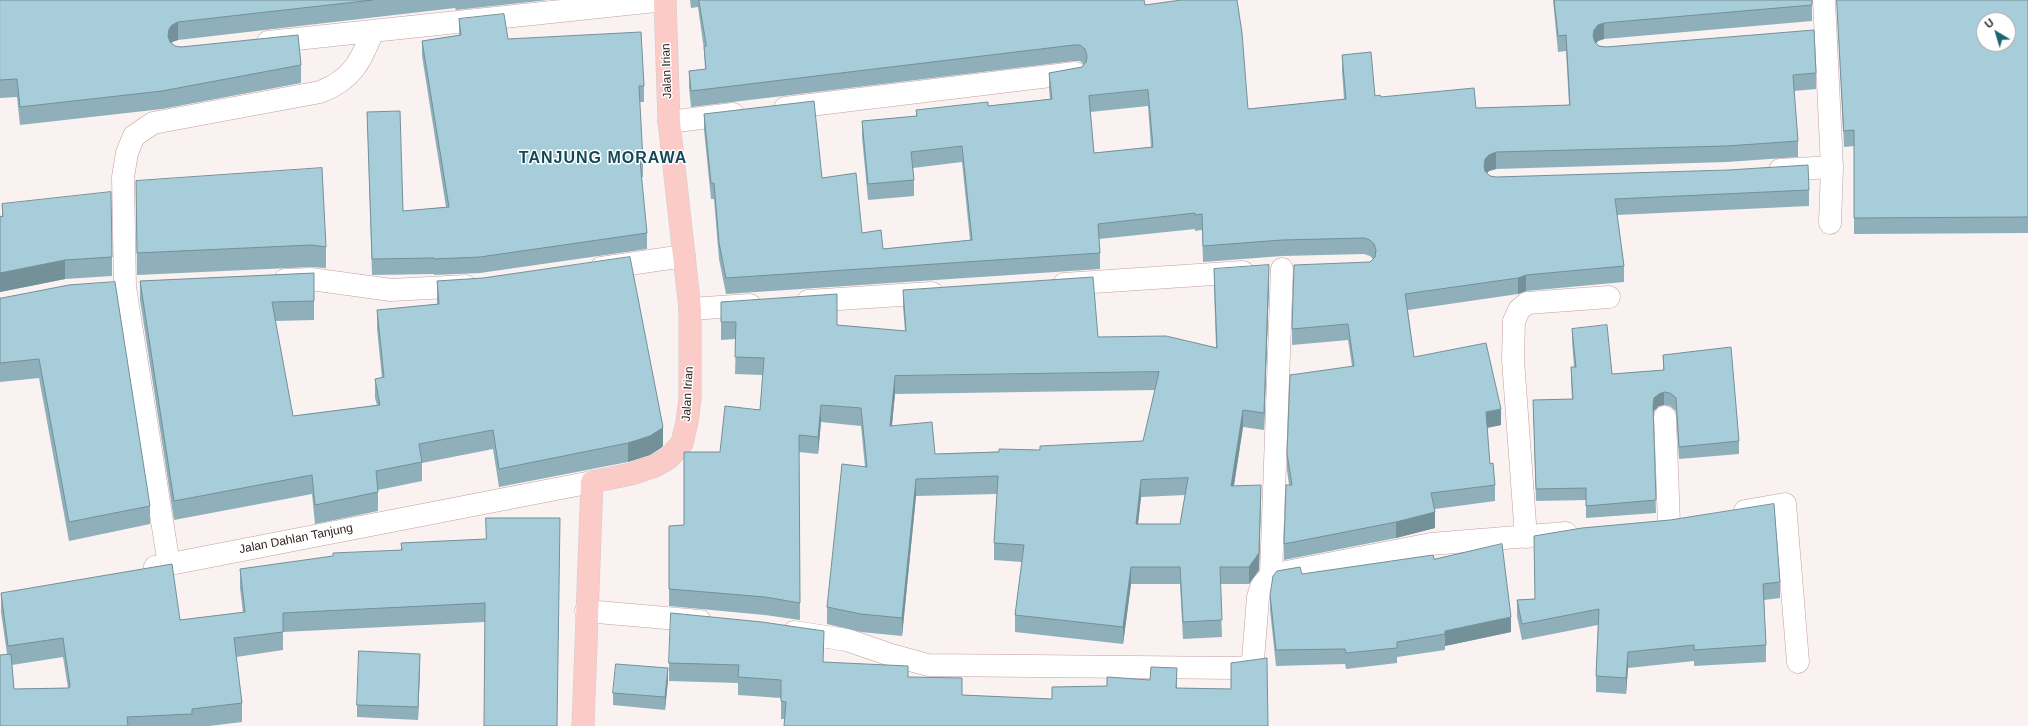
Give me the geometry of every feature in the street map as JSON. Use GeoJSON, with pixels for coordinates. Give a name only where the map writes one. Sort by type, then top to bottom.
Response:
{"type":"FeatureCollection","features":[{"type":"Feature","properties":{"kind":"main road","name":"Jalan Irian"},"geometry":{"type":"LineString","coordinates":[[592,482],[631,474],[655,466],[669,458],[682,442],[687,422],[690,399],[690,309],[669,122],[665,0]]}},
{"type":"Feature","properties":{"kind":"main road"},"geometry":{"type":"LineString","coordinates":[[583,726],[586,611],[592,482]]}},
{"type":"Feature","properties":{"kind":"street"},"geometry":{"type":"LineString","coordinates":[[250,44],[665,0]]}},
{"type":"Feature","properties":{"kind":"street"},"geometry":{"type":"LineString","coordinates":[[1824,0],[1832,167],[1830,223]]}},
{"type":"Feature","properties":{"kind":"street"},"geometry":{"type":"LineString","coordinates":[[169,565],[123,177],[127,153],[134,136],[153,123],[320,92],[331,88],[344,80],[362,58],[374,31]]}},
{"type":"Feature","properties":{"kind":"street"},"geometry":{"type":"LineString","coordinates":[[1802,34],[1826,32]]}},
{"type":"Feature","properties":{"kind":"street"},"geometry":{"type":"LineString","coordinates":[[669,122],[1075,73]]}},
{"type":"Feature","properties":{"kind":"street"},"geometry":{"type":"LineString","coordinates":[[1759,172],[1832,167]]}},
{"type":"Feature","properties":{"kind":"street"},"geometry":{"type":"LineString","coordinates":[[583,270],[684,256]]}},
{"type":"Feature","properties":{"kind":"street"},"geometry":{"type":"LineString","coordinates":[[1045,285],[1304,268]]}},
{"type":"Feature","properties":{"kind":"street"},"geometry":{"type":"LineString","coordinates":[[1271,575],[1282,269]]}},
{"type":"Feature","properties":{"kind":"street"},"geometry":{"type":"LineString","coordinates":[[264,281],[311,279],[391,290],[489,284]]}},
{"type":"Feature","properties":{"kind":"street"},"geometry":{"type":"LineString","coordinates":[[102,289],[135,287]]}},
{"type":"Feature","properties":{"kind":"street"},"geometry":{"type":"LineString","coordinates":[[690,309],[950,291]]}},
{"type":"Feature","properties":{"kind":"street"},"geometry":{"type":"LineString","coordinates":[[1526,537],[1513,360],[1514,321],[1519,310],[1526,303],[1609,297]]}},
{"type":"Feature","properties":{"kind":"street"},"geometry":{"type":"LineString","coordinates":[[1647,526],[1678,522],[1665,417]]}},
{"type":"Feature","properties":{"kind":"street","name":"Jalan Dahlan Tanjung"},"geometry":{"type":"LineString","coordinates":[[138,570],[592,482]]}},
{"type":"Feature","properties":{"kind":"street"},"geometry":{"type":"LineString","coordinates":[[1724,514],[1785,504],[1798,662]]}},
{"type":"Feature","properties":{"kind":"street"},"geometry":{"type":"LineString","coordinates":[[772,628],[847,640],[888,654],[928,664],[1236,668],[1248,666],[1253,660],[1258,598],[1262,585],[1271,575],[1431,544],[1586,532]]}},
{"type":"Feature","properties":{"kind":"street"},"geometry":{"type":"LineString","coordinates":[[586,611],[718,622]]}},
{"type":"Feature","properties":{"kind":"building"},"geometry":{"type":"Polygon","coordinates":[[[0,0],[373,0],[178,22],[172,25],[169,29],[168,36],[170,42],[175,46],[181,47],[298,35],[301,65],[162,91],[20,107],[17,79],[0,80],[0,0]]]}},
{"type":"Feature","properties":{"kind":"building"},"geometry":{"type":"Polygon","coordinates":[[[699,0],[1144,0],[1145,5],[1181,0],[1237,0],[1242,33],[1248,109],[1346,99],[1342,55],[1371,52],[1375,96],[1380,95],[1381,97],[1474,88],[1476,108],[1570,105],[1566,35],[1558,36],[1554,0],[1812,0],[1812,5],[1604,23],[1598,25],[1594,30],[1593,36],[1595,42],[1599,46],[1606,47],[1814,30],[1816,73],[1793,75],[1798,141],[1727,146],[1496,152],[1489,155],[1485,159],[1484,166],[1485,171],[1490,176],[1496,177],[1728,170],[1808,165],[1809,190],[1615,199],[1624,266],[1526,275],[1518,278],[1405,294],[1414,357],[1486,343],[1501,409],[1486,412],[1490,464],[1493,463],[1495,485],[1431,493],[1435,512],[1396,522],[1284,544],[1286,485],[1292,485],[1287,454],[1290,375],[1354,366],[1348,324],[1292,329],[1294,265],[1370,262],[1375,257],[1376,250],[1374,244],[1370,240],[1364,238],[1282,240],[1203,246],[1202,214],[1195,215],[1195,213],[1098,224],[1100,253],[726,278],[719,243],[714,183],[711,183],[704,114],[814,101],[822,178],[856,173],[862,233],[881,230],[883,249],[972,240],[962,146],[911,152],[914,180],[868,184],[862,121],[917,116],[916,110],[988,102],[988,106],[1052,99],[1049,73],[1082,67],[1086,62],[1087,56],[1085,49],[1080,45],[1074,45],[691,91],[689,71],[706,69],[704,47],[706,46],[699,0]],[[1148,90],[1089,96],[1094,153],[1153,147],[1148,90]]]}},
{"type":"Feature","properties":{"kind":"building"},"geometry":{"type":"Polygon","coordinates":[[[1837,0],[2028,0],[2028,217],[1854,218],[1854,130],[1844,131],[1837,0]]]}},
{"type":"Feature","properties":{"kind":"building"},"geometry":{"type":"Polygon","coordinates":[[[504,14],[508,39],[641,32],[644,86],[639,86],[643,161],[640,161],[647,233],[480,257],[372,259],[367,112],[400,111],[403,211],[449,207],[422,41],[461,35],[459,19],[504,14]]]}},
{"type":"Feature","properties":{"kind":"building"},"geometry":{"type":"Polygon","coordinates":[[[322,168],[326,247],[311,245],[137,253],[136,181],[322,168]]]}},
{"type":"Feature","properties":{"kind":"building"},"geometry":{"type":"Polygon","coordinates":[[[111,192],[112,257],[65,260],[0,273],[0,216],[3,217],[2,204],[111,192]]]}},
{"type":"Feature","properties":{"kind":"building"},"geometry":{"type":"Polygon","coordinates":[[[630,257],[663,427],[650,436],[628,443],[499,469],[493,430],[419,444],[422,462],[376,471],[378,492],[315,505],[312,475],[174,501],[140,281],[314,273],[314,301],[272,302],[293,416],[380,405],[375,379],[384,377],[377,310],[439,304],[437,281],[483,278],[630,257]]]}},
{"type":"Feature","properties":{"kind":"building"},"geometry":{"type":"Polygon","coordinates":[[[1269,265],[1264,413],[1243,410],[1231,486],[1261,485],[1259,553],[1249,567],[1220,567],[1222,620],[1183,622],[1180,567],[1131,567],[1123,627],[1015,615],[1024,545],[994,543],[998,476],[916,479],[902,618],[861,614],[827,607],[842,464],[867,467],[861,408],[821,405],[818,437],[799,435],[800,603],[765,597],[669,589],[669,526],[684,525],[684,452],[720,452],[725,406],[760,410],[764,358],[735,357],[736,322],[721,322],[721,302],[837,294],[837,325],[906,331],[903,290],[1093,277],[1098,337],[1166,336],[1217,348],[1214,269],[1269,265]],[[1159,372],[895,376],[890,426],[932,422],[935,454],[999,452],[999,449],[1040,450],[1040,446],[1143,441],[1159,372]],[[1188,478],[1141,480],[1136,524],[1180,524],[1188,478]]]}},
{"type":"Feature","properties":{"kind":"building"},"geometry":{"type":"Polygon","coordinates":[[[115,282],[150,506],[69,522],[39,359],[0,363],[0,298],[69,285],[115,282]]]}},
{"type":"Feature","properties":{"kind":"building"},"geometry":{"type":"Polygon","coordinates":[[[1607,325],[1612,374],[1664,370],[1663,355],[1731,347],[1739,441],[1679,447],[1676,398],[1670,393],[1664,392],[1659,394],[1654,398],[1653,405],[1656,500],[1586,506],[1586,488],[1536,489],[1533,400],[1573,399],[1571,367],[1576,367],[1572,329],[1607,325]]]}},
{"type":"Feature","properties":{"kind":"building"},"geometry":{"type":"Polygon","coordinates":[[[1774,504],[1780,582],[1763,584],[1766,645],[1694,650],[1694,645],[1628,652],[1626,678],[1596,676],[1599,609],[1522,624],[1517,600],[1535,599],[1534,536],[1582,528],[1670,520],[1774,504]]]}},
{"type":"Feature","properties":{"kind":"building"},"geometry":{"type":"Polygon","coordinates":[[[486,518],[560,518],[557,726],[484,726],[485,603],[283,613],[283,632],[234,638],[242,703],[192,709],[192,714],[127,717],[128,726],[0,726],[0,655],[11,654],[14,689],[69,688],[70,686],[63,638],[8,646],[1,593],[172,564],[180,620],[245,612],[240,569],[333,556],[333,553],[402,550],[401,543],[486,539],[486,518]]]}},
{"type":"Feature","properties":{"kind":"building"},"geometry":{"type":"Polygon","coordinates":[[[1502,544],[1511,617],[1445,631],[1445,634],[1397,642],[1397,648],[1346,653],[1345,649],[1276,650],[1270,595],[1273,576],[1277,571],[1300,567],[1302,574],[1433,555],[1434,559],[1502,544]]]}},
{"type":"Feature","properties":{"kind":"building"},"geometry":{"type":"Polygon","coordinates":[[[671,613],[762,622],[824,631],[823,662],[908,666],[908,677],[962,678],[962,695],[1052,699],[1052,687],[1107,686],[1107,677],[1150,680],[1151,667],[1177,668],[1176,688],[1231,689],[1231,663],[1267,658],[1268,726],[784,726],[786,702],[781,701],[781,680],[738,677],[739,665],[669,663],[671,613]]]}},
{"type":"Feature","properties":{"kind":"building"},"geometry":{"type":"Polygon","coordinates":[[[359,651],[420,654],[418,707],[357,705],[359,651]]]}},
{"type":"Feature","properties":{"kind":"building"},"geometry":{"type":"Polygon","coordinates":[[[616,664],[668,668],[665,697],[613,693],[616,664]]]}},
{"type":"Feature","properties":{"kind":"district","name":"TANJUNG MORAWA"},"geometry":{"type":"Point","coordinates":[603,159]}}]}
